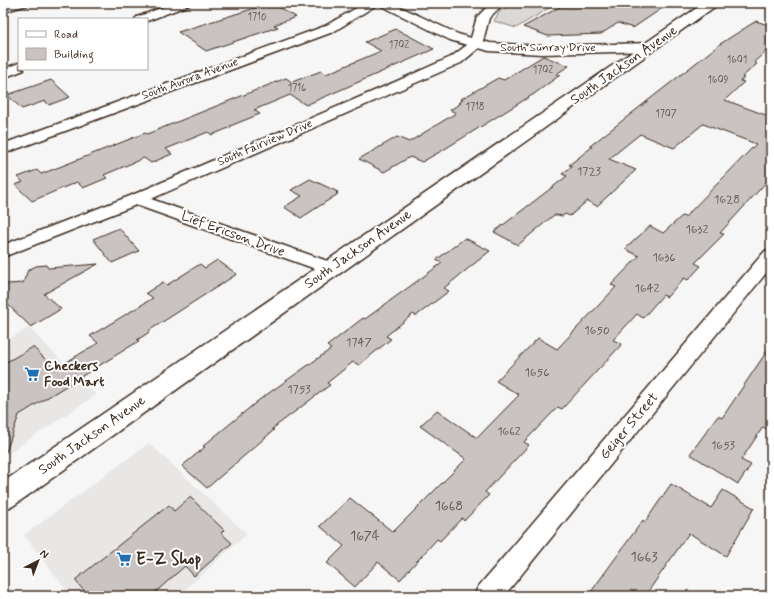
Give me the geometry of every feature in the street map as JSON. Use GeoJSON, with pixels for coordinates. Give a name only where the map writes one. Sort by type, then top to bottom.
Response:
{"type":"FeatureCollection","features":[{"type":"Feature","properties":{"kind":"main road","name":"South Jackson Avenue"},"geometry":{"type":"LineString","coordinates":[[3,497],[330,268],[713,3]]}},
{"type":"Feature","properties":{"kind":"street"},"geometry":{"type":"LineString","coordinates":[[3,9],[23,3]]}},
{"type":"Feature","properties":{"kind":"street"},"geometry":{"type":"LineString","coordinates":[[144,18],[185,3]]}},
{"type":"Feature","properties":{"kind":"street","name":"South Aurora Avenue"},"geometry":{"type":"LineString","coordinates":[[3,149],[329,29],[373,3]]}},
{"type":"Feature","properties":{"kind":"street","name":"South Sunray Drive"},"geometry":{"type":"LineString","coordinates":[[383,3],[454,36],[476,44],[499,48],[533,50],[651,47]]}},
{"type":"Feature","properties":{"kind":"street"},"geometry":{"type":"LineString","coordinates":[[476,44],[483,17],[498,3]]}},
{"type":"Feature","properties":{"kind":"street","name":"South Fairview Drive"},"geometry":{"type":"LineString","coordinates":[[3,251],[136,199],[425,74],[464,55],[476,44]]}},
{"type":"Feature","properties":{"kind":"street"},"geometry":{"type":"LineString","coordinates":[[3,74],[18,67]]}},
{"type":"Feature","properties":{"kind":"street","name":"Lief Ericson Drive"},"geometry":{"type":"LineString","coordinates":[[136,199],[330,268]]}},
{"type":"Feature","properties":{"kind":"street","name":"Geiger Street"},"geometry":{"type":"LineString","coordinates":[[487,596],[771,255]]}},
{"type":"Feature","properties":{"kind":"shaded area"},"geometry":{"type":"Polygon","coordinates":[[[513,3],[556,4],[516,28],[494,21],[499,12],[513,3]]]}},
{"type":"Feature","properties":{"kind":"shaded area"},"geometry":{"type":"Polygon","coordinates":[[[29,328],[96,395],[3,457],[3,342],[29,328]]]}},
{"type":"Feature","properties":{"kind":"shaded area"},"geometry":{"type":"Polygon","coordinates":[[[149,443],[247,534],[178,596],[71,596],[24,535],[149,443]]]}},
{"type":"Feature","properties":{"kind":"building"},"geometry":{"type":"Polygon","coordinates":[[[271,3],[296,17],[274,25],[278,27],[206,51],[178,32],[271,3]]]}},
{"type":"Feature","properties":{"kind":"building"},"geometry":{"type":"Polygon","coordinates":[[[567,3],[670,3],[633,28],[618,23],[601,34],[548,36],[523,27],[567,3]]]}},
{"type":"Feature","properties":{"kind":"building"},"geometry":{"type":"Polygon","coordinates":[[[756,21],[771,26],[771,47],[754,62],[757,64],[742,77],[744,78],[740,81],[744,82],[725,100],[771,117],[771,177],[720,233],[724,234],[695,263],[701,266],[688,280],[684,278],[667,297],[663,295],[643,318],[637,314],[613,340],[622,344],[562,409],[558,407],[524,442],[529,445],[485,492],[489,495],[464,521],[462,518],[440,541],[437,539],[400,580],[378,562],[355,587],[327,563],[344,546],[320,526],[350,498],[393,532],[466,459],[420,426],[437,410],[477,438],[519,395],[496,381],[538,338],[557,349],[616,287],[611,285],[639,256],[625,249],[650,226],[663,233],[682,216],[685,217],[756,144],[703,124],[674,148],[640,134],[609,159],[636,170],[597,206],[587,201],[570,216],[565,214],[563,216],[554,215],[518,245],[494,232],[567,176],[562,174],[572,166],[569,165],[592,147],[590,146],[720,44],[756,21]]]}},
{"type":"Feature","properties":{"kind":"building"},"geometry":{"type":"Polygon","coordinates":[[[396,29],[434,49],[306,105],[290,95],[254,110],[260,114],[230,126],[231,127],[212,135],[208,132],[166,149],[172,154],[151,163],[144,158],[104,175],[107,178],[83,188],[77,182],[32,201],[15,185],[23,182],[18,177],[37,170],[41,174],[145,133],[147,134],[286,78],[292,82],[321,71],[326,74],[381,51],[365,42],[396,29]]]}},
{"type":"Feature","properties":{"kind":"building"},"geometry":{"type":"Polygon","coordinates":[[[543,56],[569,66],[556,74],[560,75],[534,94],[422,162],[410,157],[384,172],[359,159],[397,137],[409,142],[456,113],[450,110],[461,103],[459,102],[463,100],[461,99],[498,78],[504,80],[543,56]]]}},
{"type":"Feature","properties":{"kind":"building"},"geometry":{"type":"Polygon","coordinates":[[[51,80],[70,97],[49,105],[45,101],[22,109],[7,95],[51,80]]]}},
{"type":"Feature","properties":{"kind":"building"},"geometry":{"type":"Polygon","coordinates":[[[310,179],[338,192],[336,193],[338,194],[301,218],[284,207],[302,196],[291,190],[310,179]]]}},
{"type":"Feature","properties":{"kind":"building"},"geometry":{"type":"Polygon","coordinates":[[[119,228],[139,251],[112,263],[93,239],[119,228]]]}},
{"type":"Feature","properties":{"kind":"building"},"geometry":{"type":"Polygon","coordinates":[[[465,238],[490,251],[444,288],[449,291],[416,316],[413,314],[386,336],[391,339],[359,365],[353,362],[327,383],[330,385],[272,429],[274,430],[207,488],[182,466],[205,447],[203,446],[259,400],[331,349],[327,346],[363,318],[365,319],[442,263],[436,260],[465,238]]]}},
{"type":"Feature","properties":{"kind":"building"},"geometry":{"type":"Polygon","coordinates":[[[217,260],[237,274],[150,330],[137,340],[139,341],[19,415],[6,452],[3,452],[3,364],[33,347],[55,369],[98,343],[90,336],[153,298],[146,293],[163,282],[167,285],[200,264],[205,268],[217,260]]]}},
{"type":"Feature","properties":{"kind":"building"},"geometry":{"type":"Polygon","coordinates":[[[98,264],[44,294],[61,309],[31,327],[3,300],[3,292],[7,284],[23,283],[28,270],[36,266],[46,265],[48,268],[98,264]]]}},
{"type":"Feature","properties":{"kind":"building"},"geometry":{"type":"Polygon","coordinates":[[[771,345],[771,432],[763,427],[741,460],[751,465],[738,484],[690,454],[718,416],[722,418],[771,345]]]}},
{"type":"Feature","properties":{"kind":"building"},"geometry":{"type":"Polygon","coordinates":[[[671,484],[711,508],[723,490],[754,508],[726,556],[689,533],[645,596],[588,596],[643,520],[645,522],[671,484]]]}},
{"type":"Feature","properties":{"kind":"building"},"geometry":{"type":"Polygon","coordinates":[[[190,497],[224,530],[221,533],[232,543],[194,576],[185,566],[151,596],[88,596],[75,580],[169,505],[174,511],[190,497]]]}},
{"type":"Feature","properties":{"kind":"place","name":"Checkers Food Mart"},"geometry":{"type":"Point","coordinates":[32,374]}},
{"type":"Feature","properties":{"kind":"place","name":"E-Z Shop"},"geometry":{"type":"Point","coordinates":[124,559]}}]}
